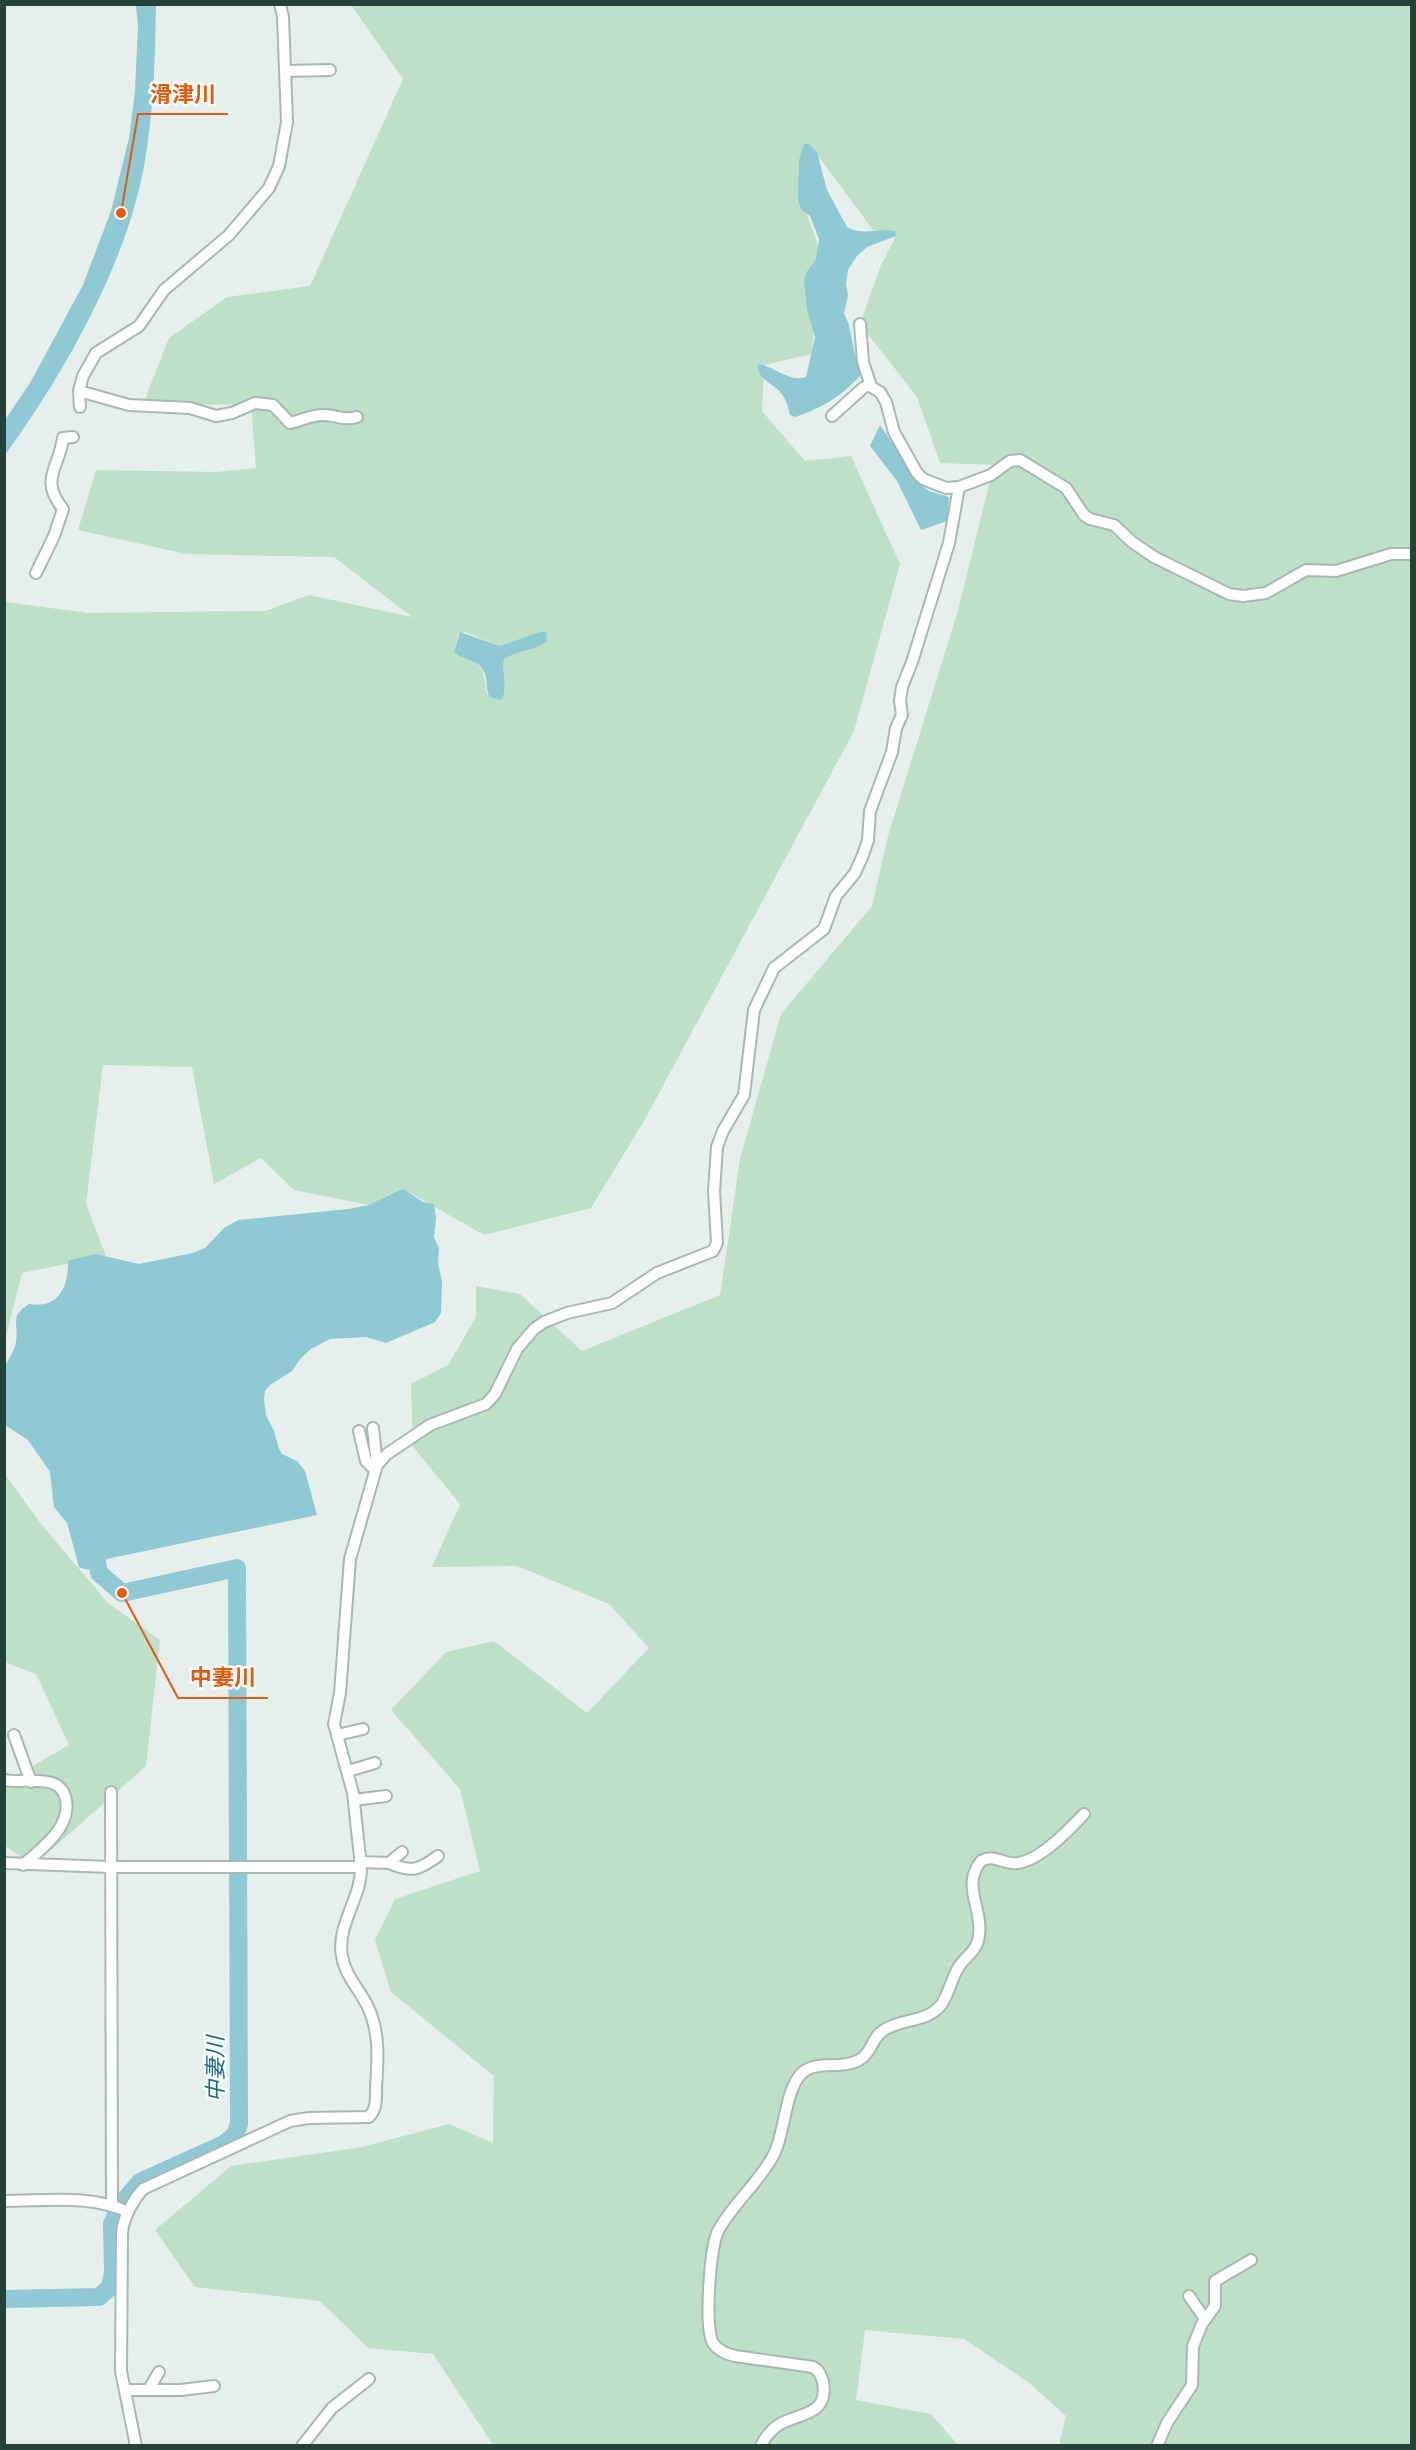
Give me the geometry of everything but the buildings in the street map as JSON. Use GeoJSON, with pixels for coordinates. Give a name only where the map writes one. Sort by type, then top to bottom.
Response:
{"type":"FeatureCollection","features":[{"type":"Feature","properties":{"kind":"street"},"geometry":{"type":"LineString","coordinates":[[80,407],[79,391],[88,364],[96,353],[139,326],[164,290],[229,235],[269,188],[279,166],[287,122],[284,17],[280,4]]}},
{"type":"Feature","properties":{"kind":"street"},"geometry":{"type":"LineString","coordinates":[[286,71],[330,70]]}},
{"type":"Feature","properties":{"kind":"street"},"geometry":{"type":"LineString","coordinates":[[860,324],[862,354],[871,386],[880,392],[886,402],[894,432],[917,473],[934,484],[946,488],[959,488],[991,475],[1010,461],[1020,460],[1066,488],[1084,515],[1114,525],[1132,542],[1154,557],[1229,594],[1243,596],[1266,593],[1306,570],[1336,571],[1391,554],[1412,554]]}},
{"type":"Feature","properties":{"kind":"street"},"geometry":{"type":"LineString","coordinates":[[832,416],[863,388],[871,386]]}},
{"type":"Feature","properties":{"kind":"street"},"geometry":{"type":"LineString","coordinates":[[79,391],[129,405],[190,408],[209,416],[232,413],[255,403],[273,405],[290,423],[324,415],[347,420],[357,417]]}},
{"type":"Feature","properties":{"kind":"street"},"geometry":{"type":"LineString","coordinates":[[36,573],[63,509],[52,492],[51,477],[63,438],[73,437]]}},
{"type":"Feature","properties":{"kind":"street"},"geometry":{"type":"LineString","coordinates":[[376,1468],[387,1454],[430,1425],[486,1404],[495,1394],[517,1349],[534,1329],[544,1322],[567,1313],[612,1303],[657,1273],[713,1251],[717,1243],[714,1181],[717,1147],[723,1131],[744,1095],[754,1010],[774,968],[824,928],[836,896],[855,873],[863,855],[868,840],[870,811],[890,758],[896,728],[902,715],[900,700],[902,687],[949,543],[959,488]]}},
{"type":"Feature","properties":{"kind":"street"},"geometry":{"type":"LineString","coordinates":[[120,2208],[143,2189],[290,2121],[309,2118],[369,2117],[375,2107],[378,2055],[375,2030],[367,2006],[345,1967],[341,1946],[361,1878],[361,1864],[354,1800],[334,1717],[340,1693],[350,1558],[376,1468],[373,1428]]}},
{"type":"Feature","properties":{"kind":"street"},"geometry":{"type":"LineString","coordinates":[[359,1431],[366,1461],[376,1468]]}},
{"type":"Feature","properties":{"kind":"street"},"geometry":{"type":"LineString","coordinates":[[337,1735],[363,1729]]}},
{"type":"Feature","properties":{"kind":"street"},"geometry":{"type":"LineString","coordinates":[[14,1735],[31,1782]]}},
{"type":"Feature","properties":{"kind":"street"},"geometry":{"type":"LineString","coordinates":[[348,1770],[375,1763]]}},
{"type":"Feature","properties":{"kind":"street"},"geometry":{"type":"LineString","coordinates":[[4,1780],[56,1784],[63,1791],[67,1805],[60,1828],[22,1865]]}},
{"type":"Feature","properties":{"kind":"street"},"geometry":{"type":"LineString","coordinates":[[111,1792],[111,1867],[122,2233],[122,2371],[136,2445]]}},
{"type":"Feature","properties":{"kind":"street"},"geometry":{"type":"LineString","coordinates":[[354,1800],[386,1796]]}},
{"type":"Feature","properties":{"kind":"street"},"geometry":{"type":"LineString","coordinates":[[761,2445],[780,2424],[812,2412],[820,2403],[824,2386],[818,2369],[813,2367],[735,2356],[725,2353],[713,2344],[709,2328],[711,2256],[718,2230],[775,2153],[793,2087],[801,2074],[812,2068],[838,2066],[862,2059],[880,2032],[890,2026],[933,2013],[941,2004],[958,1969],[978,1943],[980,1926],[971,1889],[973,1875],[981,1861],[992,1857],[1014,1864],[1030,1858],[1050,1848],[1084,1814]]}},
{"type":"Feature","properties":{"kind":"street"},"geometry":{"type":"LineString","coordinates":[[389,1863],[402,1852]]}},
{"type":"Feature","properties":{"kind":"street"},"geometry":{"type":"LineString","coordinates":[[4,1863],[111,1867],[238,1867],[389,1863],[407,1870],[425,1865],[438,1856]]}},
{"type":"Feature","properties":{"kind":"street"},"geometry":{"type":"LineString","coordinates":[[4,2201],[85,2200],[120,2208]]}},
{"type":"Feature","properties":{"kind":"street"},"geometry":{"type":"LineString","coordinates":[[1157,2445],[1167,2422],[1192,2385],[1193,2346],[1205,2319],[1217,2301],[1215,2281],[1251,2260]]}},
{"type":"Feature","properties":{"kind":"street"},"geometry":{"type":"LineString","coordinates":[[1189,2296],[1205,2319]]}},
{"type":"Feature","properties":{"kind":"street"},"geometry":{"type":"LineString","coordinates":[[149,2389],[159,2372]]}},
{"type":"Feature","properties":{"kind":"street"},"geometry":{"type":"LineString","coordinates":[[302,2445],[332,2408],[369,2379]]}},
{"type":"Feature","properties":{"kind":"street"},"geometry":{"type":"LineString","coordinates":[[125,2390],[181,2390],[214,2386]]}},
{"type":"Feature","properties":{"kind":"green space"},"geometry":{"type":"Polygon","coordinates":[[[351,5],[1411,5],[1411,2445],[1059,2445],[1066,2416],[1028,2382],[964,2339],[865,2330],[856,2400],[931,2414],[958,2445],[493,2445],[433,2354],[368,2348],[320,2301],[195,2287],[155,2230],[231,2166],[362,2147],[449,2124],[493,2143],[494,2076],[391,1992],[375,1940],[395,1899],[480,1871],[460,1789],[391,1710],[446,1652],[494,1641],[587,1713],[649,1648],[609,1604],[517,1566],[432,1567],[460,1504],[413,1447],[411,1384],[448,1365],[476,1317],[476,1286],[520,1294],[582,1351],[720,1295],[740,1159],[781,1014],[872,906],[888,836],[957,614],[994,465],[940,463],[917,397],[860,324],[881,265],[896,236],[873,230],[816,153],[798,190],[819,248],[812,354],[764,365],[762,411],[805,461],[851,456],[900,564],[854,731],[644,1121],[591,1208],[484,1235],[409,1192],[369,1205],[294,1190],[261,1158],[214,1184],[192,1067],[103,1065],[86,1204],[106,1256],[22,1273],[5,1340],[5,602],[89,613],[265,611],[309,595],[412,617],[334,557],[186,554],[78,530],[96,470],[217,472],[256,468],[251,404],[142,406],[169,338],[227,297],[310,286],[403,79],[351,5]],[[465,632],[458,635],[456,643],[483,670],[487,694],[505,691],[502,670],[504,659],[515,652],[538,646],[546,632],[500,646],[465,632]]]}},
{"type":"Feature","properties":{"kind":"green space"},"geometry":{"type":"Polygon","coordinates":[[[4,1473],[41,1524],[108,1603],[160,1640],[146,1766],[34,1865],[5,1846],[5,1782],[69,1745],[36,1674],[5,1662],[4,1473]]]}},
{"type":"Feature","properties":{"kind":"water"},"geometry":{"type":"Polygon","coordinates":[[[136,5],[156,5],[150,121],[137,198],[125,237],[91,315],[50,389],[5,455],[5,420],[30,383],[83,285],[111,211],[129,138],[135,91],[138,26],[136,5]]]}},
{"type":"Feature","properties":{"kind":"water"},"geometry":{"type":"Polygon","coordinates":[[[804,144],[809,144],[817,152],[827,190],[847,227],[858,231],[895,231],[896,236],[867,247],[857,256],[848,270],[846,284],[848,296],[844,313],[862,374],[847,389],[831,400],[795,417],[790,415],[786,400],[778,389],[760,373],[758,364],[794,378],[806,377],[815,337],[807,310],[804,281],[806,273],[816,259],[819,239],[810,216],[801,209],[798,200],[799,160],[804,144]]]}},
{"type":"Feature","properties":{"kind":"water"},"geometry":{"type":"Polygon","coordinates":[[[880,425],[921,485],[929,491],[949,497],[947,521],[921,530],[897,481],[870,446],[880,425]]]}},
{"type":"Feature","properties":{"kind":"water"},"geometry":{"type":"Polygon","coordinates":[[[460,632],[500,646],[540,632],[546,632],[547,641],[504,659],[505,686],[501,700],[490,697],[483,669],[454,652],[460,632]]]}},
{"type":"Feature","properties":{"kind":"water"},"geometry":{"type":"Polygon","coordinates":[[[400,1190],[405,1190],[423,1202],[434,1204],[436,1218],[434,1237],[439,1249],[438,1262],[442,1282],[441,1313],[435,1322],[386,1343],[366,1337],[330,1339],[311,1349],[292,1371],[270,1385],[265,1391],[266,1415],[279,1449],[282,1454],[297,1461],[305,1471],[317,1515],[102,1560],[89,1569],[79,1567],[67,1523],[54,1507],[50,1472],[28,1440],[5,1425],[4,1372],[15,1345],[16,1320],[19,1312],[29,1304],[39,1305],[55,1300],[64,1288],[70,1260],[96,1254],[139,1264],[193,1253],[205,1248],[224,1228],[238,1220],[348,1209],[369,1205],[400,1190]]]}},
{"type":"Feature","properties":{"kind":"waterway","name":"中妻川"},"geometry":{"type":"LineString","coordinates":[[4,2299],[99,2297],[110,2287],[113,2272],[112,2224],[123,2202],[140,2182],[224,2144],[235,2135],[239,2124],[237,1568],[122,1593],[99,1573],[93,1542]]}},
{"type":"Feature","properties":{"kind":"place","name":"滑津川"},"geometry":{"type":"Point","coordinates":[121,213]}},
{"type":"Feature","properties":{"kind":"place","name":"中妻川"},"geometry":{"type":"Point","coordinates":[122,1593]}}]}
